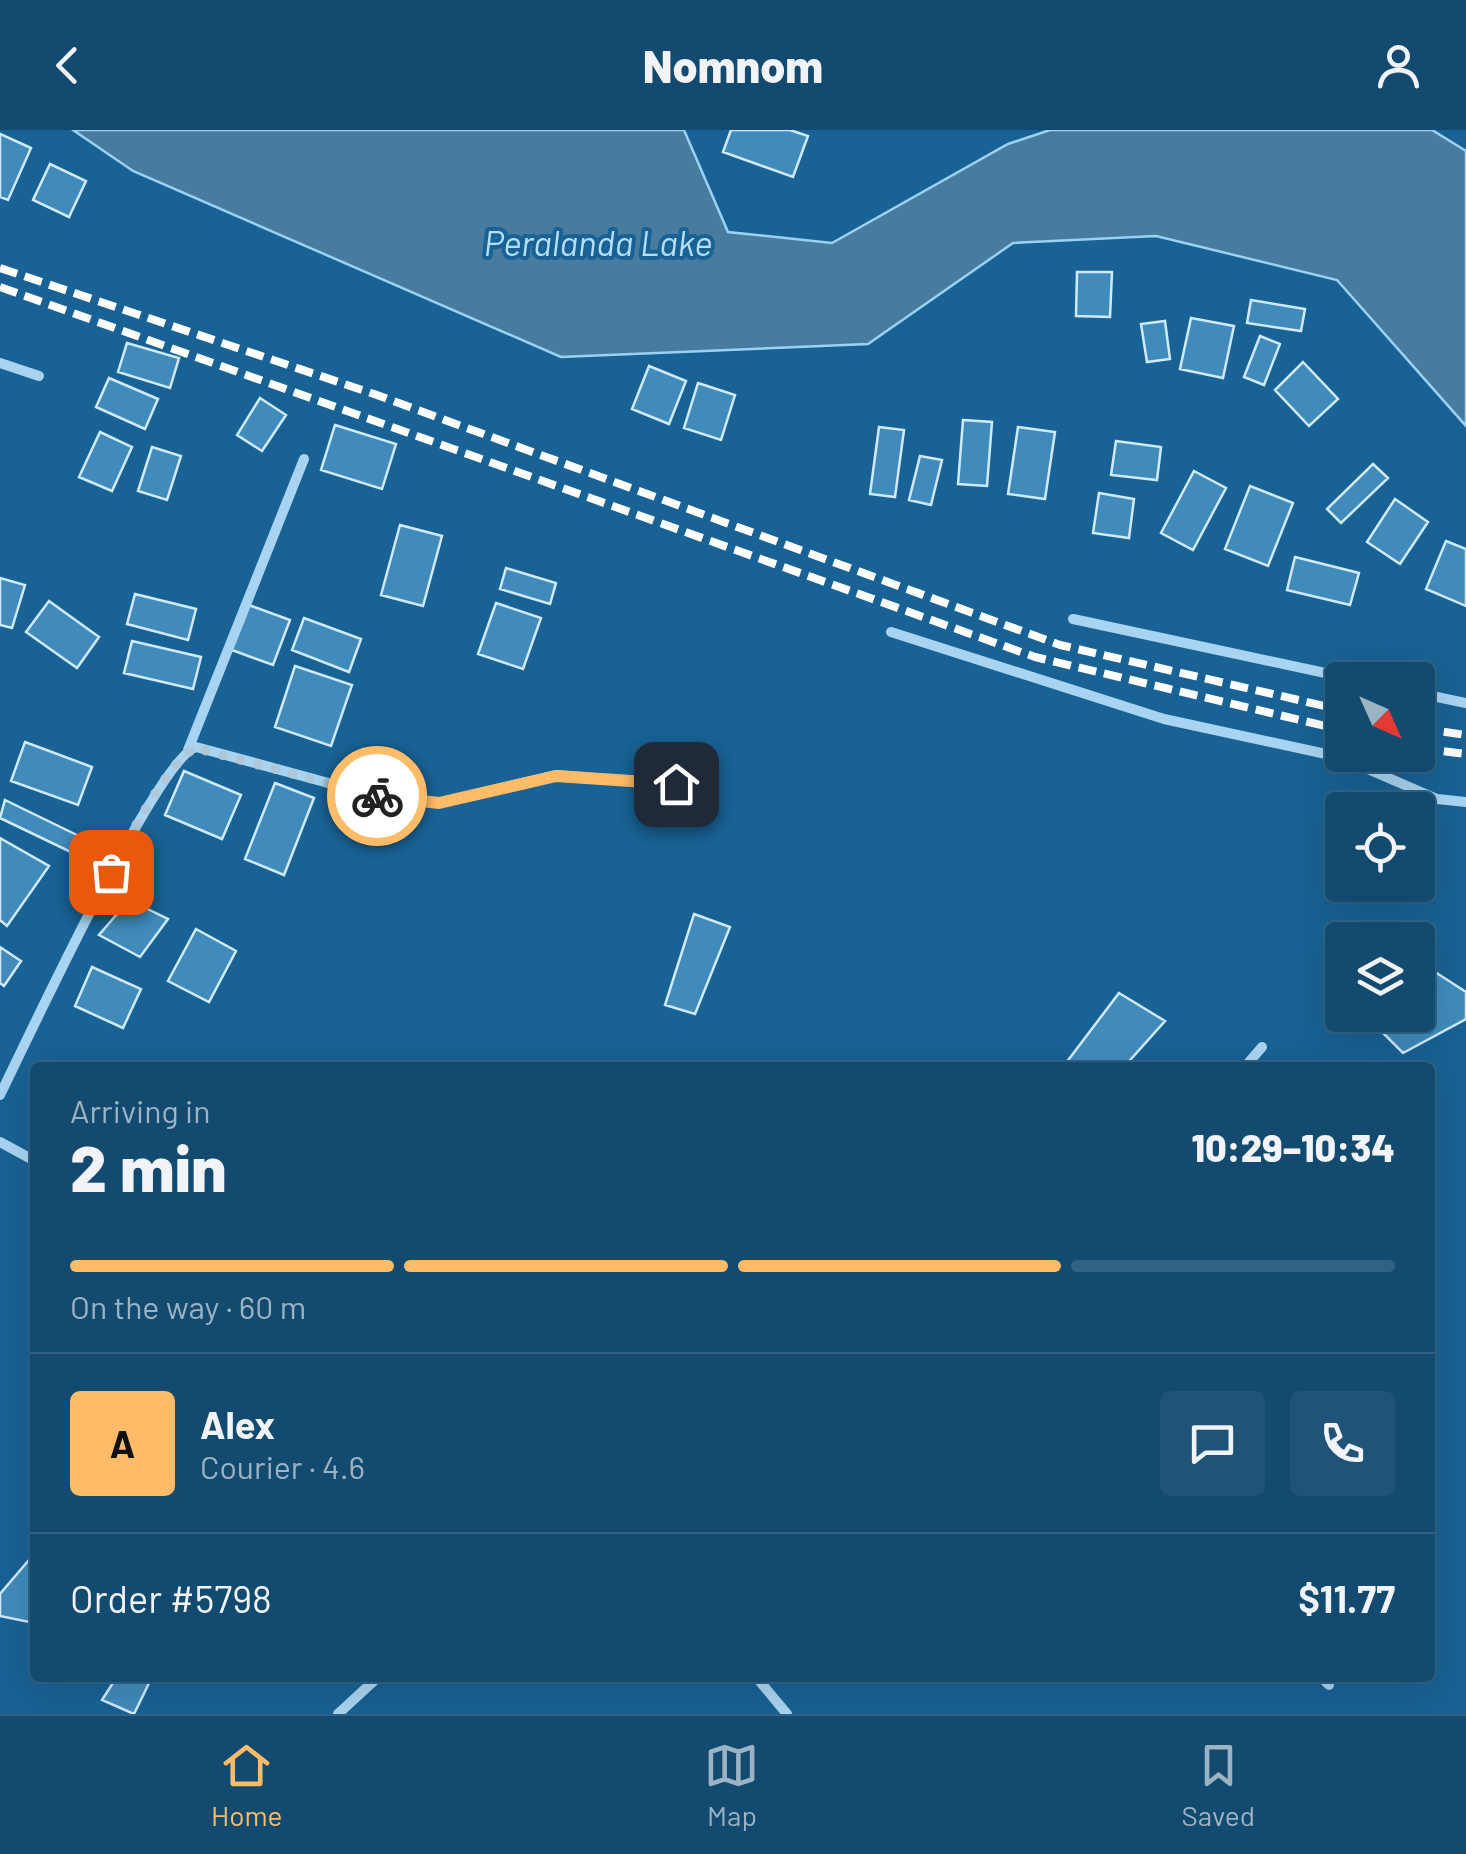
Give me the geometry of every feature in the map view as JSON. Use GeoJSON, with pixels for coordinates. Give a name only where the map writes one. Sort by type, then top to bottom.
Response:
{"type":"FeatureCollection","features":[{"type":"Feature","properties":{"kind":"street"},"geometry":{"type":"LineString","coordinates":[[0,364],[39,376]]}},
{"type":"Feature","properties":{"kind":"street"},"geometry":{"type":"LineString","coordinates":[[0,1095],[127,840],[188,750],[304,459]]}},
{"type":"Feature","properties":{"kind":"street"},"geometry":{"type":"LineString","coordinates":[[1073,619],[1325,673]]}},
{"type":"Feature","properties":{"kind":"street"},"geometry":{"type":"LineString","coordinates":[[891,632],[1164,719],[1340,756],[1437,800],[1466,802]]}},
{"type":"Feature","properties":{"kind":"street"},"geometry":{"type":"LineString","coordinates":[[1435,697],[1466,703]]}},
{"type":"Feature","properties":{"kind":"street"},"geometry":{"type":"LineString","coordinates":[[188,750],[196,748],[380,796],[439,803],[556,776],[676,784]]}},
{"type":"Feature","properties":{"kind":"street"},"geometry":{"type":"LineString","coordinates":[[1249,1062],[1262,1048]]}},
{"type":"Feature","properties":{"kind":"street"},"geometry":{"type":"LineString","coordinates":[[0,1142],[30,1157]]}},
{"type":"Feature","properties":{"kind":"street"},"geometry":{"type":"LineString","coordinates":[[338,1714],[372,1682]]}},
{"type":"Feature","properties":{"kind":"street"},"geometry":{"type":"LineString","coordinates":[[760,1682],[788,1714]]}},
{"type":"Feature","properties":{"kind":"water","name":"Peralanda Lake"},"geometry":{"type":"Polygon","coordinates":[[[73,130],[684,130],[728,232],[832,243],[1008,144],[1050,130],[1432,130],[1466,151],[1466,426],[1337,280],[1156,236],[1013,243],[868,344],[561,357],[133,171],[73,130]]]}},
{"type":"Feature","properties":{"kind":"building"},"geometry":{"type":"Polygon","coordinates":[[[731,130],[790,130],[808,136],[793,177],[723,152],[731,130]]]}},
{"type":"Feature","properties":{"kind":"building"},"geometry":{"type":"Polygon","coordinates":[[[0,134],[31,148],[8,200],[0,197],[0,134]]]}},
{"type":"Feature","properties":{"kind":"building"},"geometry":{"type":"Polygon","coordinates":[[[50,164],[86,181],[69,217],[33,200],[50,164]]]}},
{"type":"Feature","properties":{"kind":"building"},"geometry":{"type":"Polygon","coordinates":[[[1077,272],[1112,272],[1110,317],[1076,316],[1077,272]]]}},
{"type":"Feature","properties":{"kind":"building"},"geometry":{"type":"Polygon","coordinates":[[[1251,300],[1305,309],[1301,331],[1247,323],[1251,300]]]}},
{"type":"Feature","properties":{"kind":"building"},"geometry":{"type":"Polygon","coordinates":[[[1191,318],[1234,326],[1223,378],[1180,369],[1191,318]]]}},
{"type":"Feature","properties":{"kind":"building"},"geometry":{"type":"Polygon","coordinates":[[[1165,321],[1170,359],[1147,362],[1141,324],[1165,321]]]}},
{"type":"Feature","properties":{"kind":"building"},"geometry":{"type":"Polygon","coordinates":[[[1260,336],[1280,344],[1264,385],[1244,377],[1260,336]]]}},
{"type":"Feature","properties":{"kind":"building"},"geometry":{"type":"Polygon","coordinates":[[[127,343],[179,358],[170,388],[118,372],[127,343]]]}},
{"type":"Feature","properties":{"kind":"building"},"geometry":{"type":"Polygon","coordinates":[[[1303,362],[1338,399],[1309,426],[1275,390],[1303,362]]]}},
{"type":"Feature","properties":{"kind":"building"},"geometry":{"type":"Polygon","coordinates":[[[649,366],[686,381],[669,424],[632,409],[649,366]]]}},
{"type":"Feature","properties":{"kind":"building"},"geometry":{"type":"Polygon","coordinates":[[[109,378],[158,399],[145,429],[96,407],[109,378]]]}},
{"type":"Feature","properties":{"kind":"building"},"geometry":{"type":"Polygon","coordinates":[[[698,383],[735,395],[721,440],[684,428],[698,383]]]}},
{"type":"Feature","properties":{"kind":"building"},"geometry":{"type":"Polygon","coordinates":[[[260,398],[286,415],[262,451],[237,435],[260,398]]]}},
{"type":"Feature","properties":{"kind":"building"},"geometry":{"type":"Polygon","coordinates":[[[963,420],[992,422],[987,486],[958,484],[963,420]]]}},
{"type":"Feature","properties":{"kind":"building"},"geometry":{"type":"Polygon","coordinates":[[[335,425],[396,444],[382,489],[321,470],[335,425]]]}},
{"type":"Feature","properties":{"kind":"building"},"geometry":{"type":"Polygon","coordinates":[[[879,427],[904,430],[895,497],[870,494],[879,427]]]}},
{"type":"Feature","properties":{"kind":"building"},"geometry":{"type":"Polygon","coordinates":[[[1018,427],[1055,432],[1045,499],[1008,494],[1018,427]]]}},
{"type":"Feature","properties":{"kind":"building"},"geometry":{"type":"Polygon","coordinates":[[[100,432],[132,447],[112,491],[79,477],[100,432]]]}},
{"type":"Feature","properties":{"kind":"building"},"geometry":{"type":"Polygon","coordinates":[[[1116,441],[1161,447],[1157,480],[1111,475],[1116,441]]]}},
{"type":"Feature","properties":{"kind":"building"},"geometry":{"type":"Polygon","coordinates":[[[152,447],[181,456],[167,500],[138,491],[152,447]]]}},
{"type":"Feature","properties":{"kind":"building"},"geometry":{"type":"Polygon","coordinates":[[[920,456],[942,460],[931,505],[909,500],[920,456]]]}},
{"type":"Feature","properties":{"kind":"building"},"geometry":{"type":"Polygon","coordinates":[[[1373,464],[1388,478],[1341,523],[1327,509],[1373,464]]]}},
{"type":"Feature","properties":{"kind":"building"},"geometry":{"type":"Polygon","coordinates":[[[1194,471],[1226,488],[1193,550],[1161,533],[1194,471]]]}},
{"type":"Feature","properties":{"kind":"building"},"geometry":{"type":"Polygon","coordinates":[[[1250,486],[1293,503],[1268,566],[1225,549],[1250,486]]]}},
{"type":"Feature","properties":{"kind":"building"},"geometry":{"type":"Polygon","coordinates":[[[1099,493],[1134,499],[1129,538],[1093,533],[1099,493]]]}},
{"type":"Feature","properties":{"kind":"building"},"geometry":{"type":"Polygon","coordinates":[[[1395,499],[1428,522],[1400,564],[1367,542],[1395,499]]]}},
{"type":"Feature","properties":{"kind":"building"},"geometry":{"type":"Polygon","coordinates":[[[400,525],[442,536],[423,606],[381,595],[400,525]]]}},
{"type":"Feature","properties":{"kind":"building"},"geometry":{"type":"Polygon","coordinates":[[[1446,541],[1466,549],[1466,606],[1426,589],[1446,541]]]}},
{"type":"Feature","properties":{"kind":"building"},"geometry":{"type":"Polygon","coordinates":[[[1295,557],[1359,573],[1350,605],[1287,590],[1295,557]]]}},
{"type":"Feature","properties":{"kind":"building"},"geometry":{"type":"Polygon","coordinates":[[[506,568],[556,583],[550,604],[500,589],[506,568]]]}},
{"type":"Feature","properties":{"kind":"building"},"geometry":{"type":"Polygon","coordinates":[[[0,578],[25,585],[12,628],[0,625],[0,578]]]}},
{"type":"Feature","properties":{"kind":"building"},"geometry":{"type":"Polygon","coordinates":[[[135,594],[196,609],[188,640],[127,624],[135,594]]]}},
{"type":"Feature","properties":{"kind":"building"},"geometry":{"type":"Polygon","coordinates":[[[49,601],[99,637],[77,668],[26,632],[49,601]]]}},
{"type":"Feature","properties":{"kind":"building"},"geometry":{"type":"Polygon","coordinates":[[[496,603],[541,618],[523,669],[478,654],[496,603]]]}},
{"type":"Feature","properties":{"kind":"building"},"geometry":{"type":"Polygon","coordinates":[[[246,604],[290,620],[273,665],[229,649],[246,604]]]}},
{"type":"Feature","properties":{"kind":"building"},"geometry":{"type":"Polygon","coordinates":[[[304,618],[361,639],[349,672],[292,650],[304,618]]]}},
{"type":"Feature","properties":{"kind":"building"},"geometry":{"type":"Polygon","coordinates":[[[132,641],[201,657],[193,689],[124,673],[132,641]]]}},
{"type":"Feature","properties":{"kind":"building"},"geometry":{"type":"Polygon","coordinates":[[[295,666],[352,685],[331,746],[275,727],[295,666]]]}},
{"type":"Feature","properties":{"kind":"building"},"geometry":{"type":"Polygon","coordinates":[[[25,742],[92,767],[78,805],[11,781],[25,742]]]}},
{"type":"Feature","properties":{"kind":"building"},"geometry":{"type":"Polygon","coordinates":[[[184,771],[241,795],[222,839],[165,815],[184,771]]]}},
{"type":"Feature","properties":{"kind":"building"},"geometry":{"type":"Polygon","coordinates":[[[275,783],[314,798],[284,875],[245,859],[275,783]]]}},
{"type":"Feature","properties":{"kind":"building"},"geometry":{"type":"Polygon","coordinates":[[[5,800],[83,838],[75,854],[0,818],[5,800]]]}},
{"type":"Feature","properties":{"kind":"building"},"geometry":{"type":"Polygon","coordinates":[[[0,838],[49,866],[7,926],[0,920],[0,838]]]}},
{"type":"Feature","properties":{"kind":"building"},"geometry":{"type":"Polygon","coordinates":[[[129,900],[168,919],[140,957],[99,935],[129,900]]]}},
{"type":"Feature","properties":{"kind":"building"},"geometry":{"type":"Polygon","coordinates":[[[694,914],[730,927],[695,1014],[665,1005],[694,914]]]}},
{"type":"Feature","properties":{"kind":"building"},"geometry":{"type":"Polygon","coordinates":[[[196,929],[236,951],[209,1002],[168,981],[196,929]]]}},
{"type":"Feature","properties":{"kind":"building"},"geometry":{"type":"Polygon","coordinates":[[[0,947],[21,961],[4,986],[0,983],[0,947]]]}},
{"type":"Feature","properties":{"kind":"building"},"geometry":{"type":"Polygon","coordinates":[[[92,967],[141,989],[123,1028],[75,1006],[92,967]]]}},
{"type":"Feature","properties":{"kind":"building"},"geometry":{"type":"Polygon","coordinates":[[[1435,972],[1466,992],[1466,1019],[1403,1053],[1382,1032],[1435,1032],[1435,972]]]}},
{"type":"Feature","properties":{"kind":"building"},"geometry":{"type":"Polygon","coordinates":[[[1119,993],[1165,1021],[1128,1062],[1067,1062],[1119,993]]]}},
{"type":"Feature","properties":{"kind":"building"},"geometry":{"type":"Polygon","coordinates":[[[28,1561],[30,1621],[0,1616],[0,1594],[28,1561]]]}},
{"type":"Feature","properties":{"kind":"building"},"geometry":{"type":"Polygon","coordinates":[[[113,1682],[150,1682],[134,1714],[102,1700],[113,1682]]]}},
{"type":"Feature","properties":{"kind":"railway"},"geometry":{"type":"LineString","coordinates":[[0,268],[374,394],[1060,645],[1325,706]]}},
{"type":"Feature","properties":{"kind":"railway"},"geometry":{"type":"LineString","coordinates":[[0,287],[1035,657],[1325,726]]}},
{"type":"Feature","properties":{"kind":"railway"},"geometry":{"type":"LineString","coordinates":[[1435,730],[1466,735]]}},
{"type":"Feature","properties":{"kind":"railway"},"geometry":{"type":"LineString","coordinates":[[1435,750],[1466,754]]}},
{"type":"Feature","properties":{"kind":"way so far"},"geometry":{"type":"LineString","coordinates":[[111,872],[127,840],[188,750],[196,748],[377,796]]}},
{"type":"Feature","properties":{"kind":"route"},"geometry":{"type":"LineString","coordinates":[[377,796],[439,803],[556,776],[676,784]]}}]}
